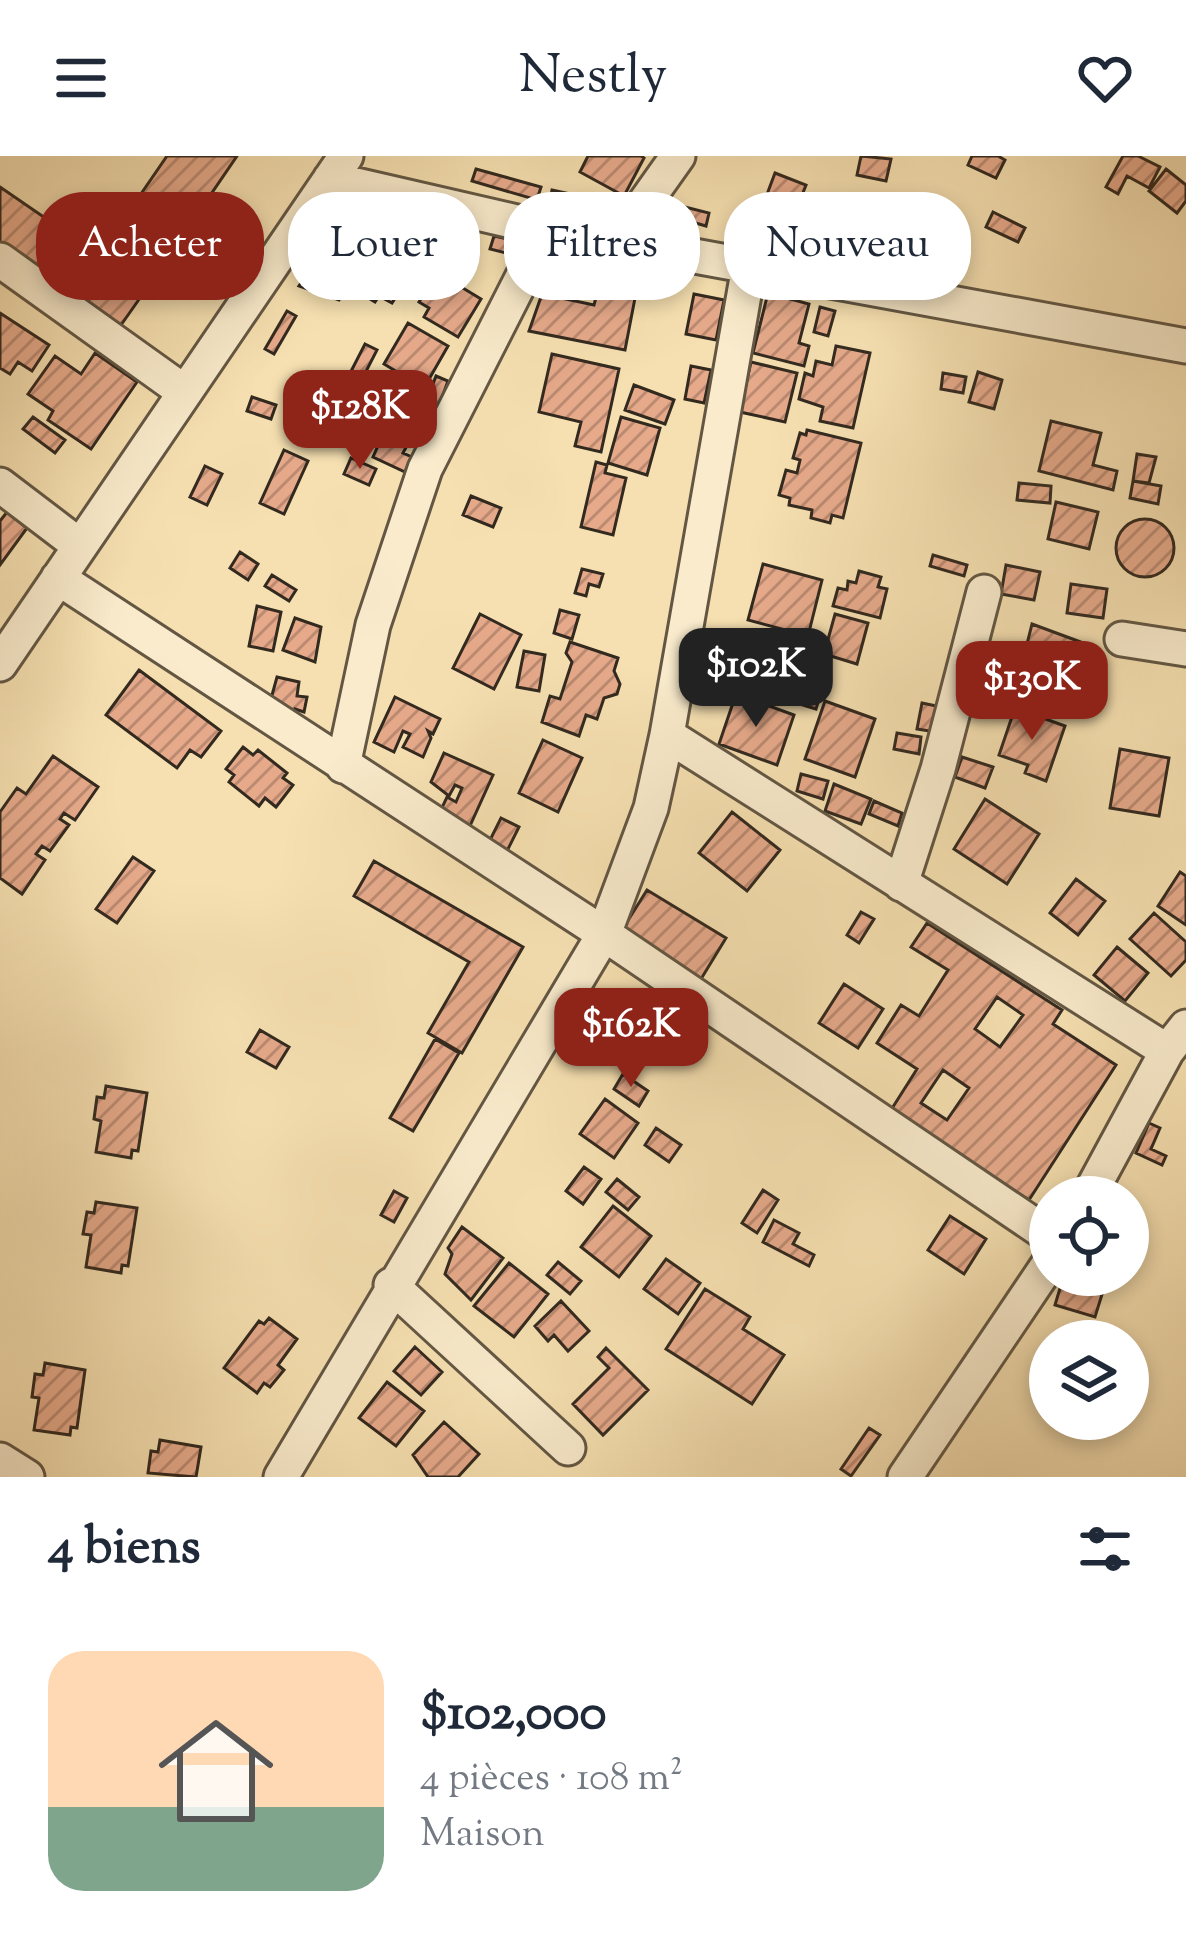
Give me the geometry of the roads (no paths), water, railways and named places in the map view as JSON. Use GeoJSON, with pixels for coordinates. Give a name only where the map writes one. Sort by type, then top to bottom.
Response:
{"type":"FeatureCollection","features":[{"type":"Feature","properties":{"kind":"street"},"geometry":{"type":"LineString","coordinates":[[652,192],[678,156]]}},
{"type":"Feature","properties":{"kind":"street"},"geometry":{"type":"LineString","coordinates":[[0,664],[338,168],[504,216]]}},
{"type":"Feature","properties":{"kind":"street"},"geometry":{"type":"LineString","coordinates":[[0,260],[183,391]]}},
{"type":"Feature","properties":{"kind":"street"},"geometry":{"type":"LineString","coordinates":[[343,766],[373,625],[425,469],[511,300]]}},
{"type":"Feature","properties":{"kind":"street"},"geometry":{"type":"LineString","coordinates":[[281,1477],[604,934],[651,808],[743,300]]}},
{"type":"Feature","properties":{"kind":"street"},"geometry":{"type":"LineString","coordinates":[[935,300],[1186,346]]}},
{"type":"Feature","properties":{"kind":"street"},"geometry":{"type":"LineString","coordinates":[[0,485],[80,546]]}},
{"type":"Feature","properties":{"kind":"street"},"geometry":{"type":"LineString","coordinates":[[58,578],[604,934],[1029,1222]]}},
{"type":"Feature","properties":{"kind":"street"},"geometry":{"type":"LineString","coordinates":[[901,884],[938,769],[984,592]]}},
{"type":"Feature","properties":{"kind":"street"},"geometry":{"type":"LineString","coordinates":[[1121,639],[1186,649]]}},
{"type":"Feature","properties":{"kind":"street"},"geometry":{"type":"LineString","coordinates":[[667,735],[901,884],[1176,1039],[1100,1176]]}},
{"type":"Feature","properties":{"kind":"street"},"geometry":{"type":"LineString","coordinates":[[392,1285],[568,1448]]}},
{"type":"Feature","properties":{"kind":"street"},"geometry":{"type":"LineString","coordinates":[[905,1477],[1029,1293]]}},
{"type":"Feature","properties":{"kind":"street"},"geometry":{"type":"LineString","coordinates":[[0,1460],[27,1477]]}}]}
